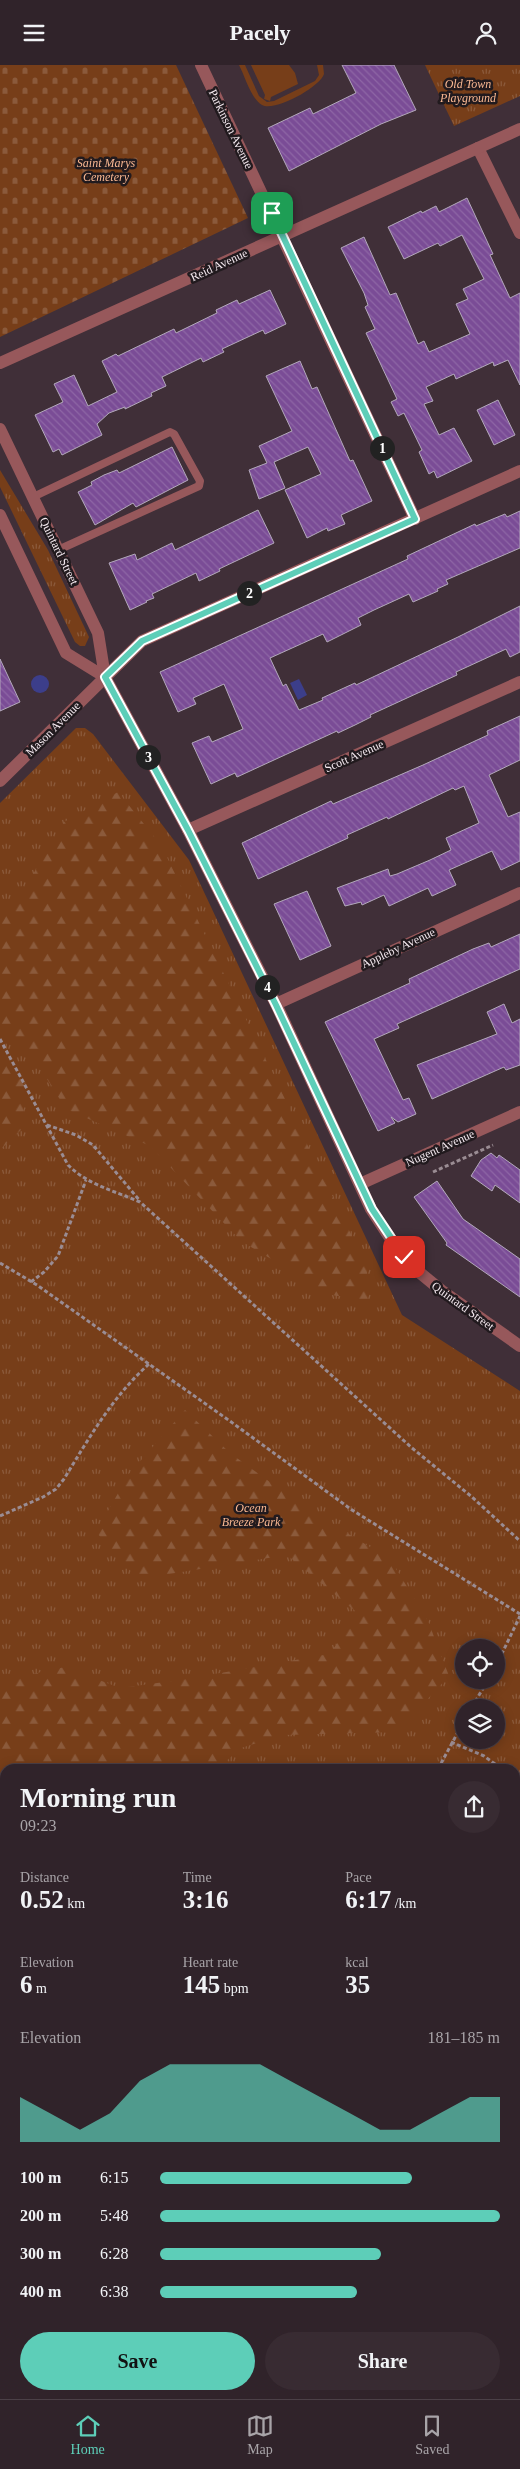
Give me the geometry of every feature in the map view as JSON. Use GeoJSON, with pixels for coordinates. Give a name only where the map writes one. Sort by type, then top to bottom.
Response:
{"type":"FeatureCollection","features":[{"type":"Feature","properties":{"kind":"street","name":"Parkinson Avenue"},"geometry":{"type":"LineString","coordinates":[[201,65],[415,519]]}},
{"type":"Feature","properties":{"kind":"street","name":"Reid Avenue"},"geometry":{"type":"LineString","coordinates":[[0,363],[520,129]]}},
{"type":"Feature","properties":{"kind":"street"},"geometry":{"type":"LineString","coordinates":[[478,147],[520,233]]}},
{"type":"Feature","properties":{"kind":"street","name":"Quintard Street"},"geometry":{"type":"LineString","coordinates":[[0,429],[98,633],[105,677],[188,830],[276,1005],[382,1228],[404,1257],[442,1291],[520,1346]]}},
{"type":"Feature","properties":{"kind":"street","name":"Mason Avenue"},"geometry":{"type":"LineString","coordinates":[[3,773],[142,641],[520,471]]}},
{"type":"Feature","properties":{"kind":"street","name":"Quintard Street"},"geometry":{"type":"LineString","coordinates":[[0,515],[66,653],[105,677]]}},
{"type":"Feature","properties":{"kind":"street","name":"Scott Avenue"},"geometry":{"type":"LineString","coordinates":[[188,830],[520,682]]}},
{"type":"Feature","properties":{"kind":"street","name":"Appleby Avenue"},"geometry":{"type":"LineString","coordinates":[[276,1005],[520,893]]}},
{"type":"Feature","properties":{"kind":"street","name":"Nugent Avenue"},"geometry":{"type":"LineString","coordinates":[[360,1184],[520,1112]]}},
{"type":"Feature","properties":{"kind":"lane"},"geometry":{"type":"LineString","coordinates":[[33,497],[170,433],[174,434],[200,481],[199,486],[58,550]]}},
{"type":"Feature","properties":{"kind":"path"},"geometry":{"type":"LineString","coordinates":[[0,1039],[68,1165],[86,1180],[140,1201]]}},
{"type":"Feature","properties":{"kind":"path"},"geometry":{"type":"LineString","coordinates":[[47,1125],[76,1135],[93,1145],[140,1201],[412,1448],[472,1497],[520,1541]]}},
{"type":"Feature","properties":{"kind":"path"},"geometry":{"type":"LineString","coordinates":[[433,1172],[493,1145]]}},
{"type":"Feature","properties":{"kind":"path"},"geometry":{"type":"LineString","coordinates":[[31,1282],[44,1272],[58,1256],[86,1180]]}},
{"type":"Feature","properties":{"kind":"path"},"geometry":{"type":"LineString","coordinates":[[0,1263],[31,1282],[149,1364],[352,1510],[520,1615],[505,1647]]}},
{"type":"Feature","properties":{"kind":"path"},"geometry":{"type":"LineString","coordinates":[[0,1516],[56,1489],[105,1414],[132,1379],[149,1364]]}},
{"type":"Feature","properties":{"kind":"path"},"geometry":{"type":"LineString","coordinates":[[441,1764],[455,1737]]}},
{"type":"Feature","properties":{"kind":"path"},"geometry":{"type":"LineString","coordinates":[[452,1742],[494,1764]]}},
{"type":"Feature","properties":{"kind":"green space","name":"Saint Marys Cemetery"},"geometry":{"type":"Polygon","coordinates":[[[0,65],[176,65],[248,218],[0,337],[0,65]]]}},
{"type":"Feature","properties":{"kind":"green space"},"geometry":{"type":"Polygon","coordinates":[[[239,65],[245,65],[259,96],[267,102],[274,101],[315,81],[319,75],[317,65],[323,65],[324,74],[314,85],[296,97],[277,105],[268,106],[262,105],[255,98],[239,65]]]}},
{"type":"Feature","properties":{"kind":"green space"},"geometry":{"type":"Polygon","coordinates":[[[251,65],[289,65],[295,73],[298,84],[271,97],[270,101],[264,99],[265,95],[251,65]]]}},
{"type":"Feature","properties":{"kind":"green space","name":"Old Town Playground"},"geometry":{"type":"Polygon","coordinates":[[[425,65],[520,65],[520,96],[454,126],[425,65]]]}},
{"type":"Feature","properties":{"kind":"green space"},"geometry":{"type":"Polygon","coordinates":[[[0,470],[48,550],[89,637],[85,646],[80,646],[75,642],[0,487],[0,470]]]}},
{"type":"Feature","properties":{"kind":"green space","name":"Ocean Breeze Park"},"geometry":{"type":"Polygon","coordinates":[[[76,728],[85,728],[93,734],[189,860],[402,1315],[520,1391],[520,1764],[0,1764],[0,803],[76,728]]]}},
{"type":"Feature","properties":{"kind":"green space"},"geometry":{"type":"Polygon","coordinates":[[[118,792],[161,845],[367,1267],[368,1301],[332,1295],[241,1241],[150,1146],[66,1109],[33,1057],[0,1035],[0,916],[16,903],[64,822],[118,792]]]}},
{"type":"Feature","properties":{"kind":"green space"},"geometry":{"type":"Polygon","coordinates":[[[0,1046],[26,1086],[22,1129],[0,1150],[0,1046]]]}},
{"type":"Feature","properties":{"kind":"green space"},"geometry":{"type":"Polygon","coordinates":[[[185,1410],[230,1453],[307,1509],[390,1559],[428,1621],[449,1676],[397,1732],[283,1735],[241,1748],[223,1764],[0,1764],[0,1681],[65,1667],[120,1688],[187,1679],[329,1654],[360,1615],[287,1555],[138,1579],[96,1532],[129,1474],[185,1410]]]}},
{"type":"Feature","properties":{"kind":"shaded area"},"geometry":{"type":"Polygon","coordinates":[[[40,675],[46,678],[49,684],[46,690],[40,693],[34,690],[31,684],[34,678],[40,675]]]}},
{"type":"Feature","properties":{"kind":"shaded area"},"geometry":{"type":"Polygon","coordinates":[[[299,679],[307,695],[298,700],[290,683],[299,679]]]}},
{"type":"Feature","properties":{"kind":"building"},"geometry":{"type":"Polygon","coordinates":[[[342,65],[394,65],[416,110],[381,124],[289,171],[268,128],[310,108],[313,114],[356,93],[342,65]]]}},
{"type":"Feature","properties":{"kind":"building"},"geometry":{"type":"Polygon","coordinates":[[[467,198],[493,254],[490,255],[510,298],[520,293],[520,385],[508,360],[494,366],[493,362],[456,379],[454,374],[426,387],[433,401],[424,404],[439,435],[454,428],[472,461],[437,478],[434,471],[429,474],[419,452],[422,450],[404,413],[398,416],[391,402],[397,399],[366,333],[375,329],[365,307],[368,305],[364,293],[341,248],[364,237],[390,295],[396,293],[418,344],[424,341],[429,352],[470,334],[456,304],[468,299],[463,289],[484,279],[462,235],[440,246],[438,243],[404,259],[388,227],[421,211],[422,213],[436,206],[439,212],[467,198]]]}},
{"type":"Feature","properties":{"kind":"building"},"geometry":{"type":"Polygon","coordinates":[[[270,290],[286,324],[265,334],[263,330],[222,349],[224,352],[203,362],[201,358],[162,377],[166,386],[151,393],[152,396],[125,409],[125,407],[109,413],[97,424],[102,435],[62,455],[59,449],[53,452],[35,415],[63,402],[54,384],[74,375],[88,406],[117,392],[102,361],[116,354],[118,356],[174,329],[176,333],[217,313],[216,310],[237,300],[239,304],[270,290]]]}},
{"type":"Feature","properties":{"kind":"building"},"geometry":{"type":"Polygon","coordinates":[[[300,361],[312,389],[317,387],[350,461],[353,460],[372,501],[341,515],[345,524],[328,531],[327,528],[307,538],[285,490],[321,474],[308,447],[274,462],[285,488],[259,499],[249,470],[267,463],[259,446],[292,431],[266,376],[300,361]]]}},
{"type":"Feature","properties":{"kind":"building"},"geometry":{"type":"Polygon","coordinates":[[[498,400],[515,435],[494,445],[477,410],[498,400]]]}},
{"type":"Feature","properties":{"kind":"building"},"geometry":{"type":"Polygon","coordinates":[[[172,447],[188,480],[136,507],[133,503],[95,525],[78,492],[92,485],[91,482],[104,475],[117,470],[119,473],[172,447]]]}},
{"type":"Feature","properties":{"kind":"building"},"geometry":{"type":"Polygon","coordinates":[[[258,510],[274,543],[219,569],[220,571],[199,581],[196,573],[152,594],[154,598],[130,610],[109,563],[135,554],[137,560],[172,543],[175,550],[258,510]]]}},
{"type":"Feature","properties":{"kind":"building"},"geometry":{"type":"Polygon","coordinates":[[[520,511],[520,548],[446,580],[448,584],[437,589],[438,591],[413,602],[409,594],[374,610],[358,618],[361,625],[327,642],[323,634],[270,658],[283,686],[286,684],[299,710],[458,637],[520,606],[520,652],[510,657],[506,649],[456,672],[457,675],[370,715],[371,717],[338,733],[337,731],[237,777],[235,773],[211,784],[192,743],[209,736],[212,742],[243,729],[224,684],[193,698],[196,704],[178,712],[160,672],[408,559],[407,556],[475,524],[476,526],[505,514],[507,517],[520,511]]]}},
{"type":"Feature","properties":{"kind":"building"},"geometry":{"type":"Polygon","coordinates":[[[0,659],[20,702],[0,711],[0,659]]]}},
{"type":"Feature","properties":{"kind":"building"},"geometry":{"type":"Polygon","coordinates":[[[520,716],[520,760],[489,775],[508,817],[520,812],[520,861],[501,870],[492,851],[449,870],[456,885],[432,896],[428,888],[389,906],[384,895],[362,905],[361,902],[345,906],[337,888],[388,869],[390,876],[397,874],[430,860],[451,850],[446,838],[479,823],[464,786],[455,790],[453,788],[388,819],[387,817],[347,835],[348,838],[258,879],[242,843],[331,801],[333,804],[423,765],[488,735],[487,731],[520,716]]]}},
{"type":"Feature","properties":{"kind":"building"},"geometry":{"type":"Polygon","coordinates":[[[307,891],[331,946],[300,960],[274,904],[307,891]]]}},
{"type":"Feature","properties":{"kind":"building"},"geometry":{"type":"Polygon","coordinates":[[[520,934],[520,969],[397,1024],[399,1028],[374,1039],[403,1100],[409,1098],[416,1114],[398,1122],[391,1117],[395,1123],[378,1131],[325,1022],[410,983],[409,979],[473,949],[489,943],[491,947],[520,934]]]}},
{"type":"Feature","properties":{"kind":"building"},"geometry":{"type":"Polygon","coordinates":[[[504,1004],[512,1023],[520,1019],[520,1065],[506,1070],[504,1067],[432,1099],[417,1065],[497,1034],[487,1012],[504,1004]]]}},
{"type":"Feature","properties":{"kind":"building"},"geometry":{"type":"Polygon","coordinates":[[[491,1153],[497,1158],[499,1155],[520,1170],[520,1203],[495,1185],[492,1191],[471,1176],[481,1160],[491,1153]]]}},
{"type":"Feature","properties":{"kind":"building"},"geometry":{"type":"Polygon","coordinates":[[[437,1181],[463,1219],[520,1259],[520,1297],[446,1245],[447,1243],[414,1197],[437,1181]]]}},
{"type":"Feature","properties":{"kind":"route"},"geometry":{"type":"LineString","coordinates":[[272,213],[415,519],[142,641],[105,677],[188,830],[276,1005],[372,1209],[382,1228],[404,1257]]}}]}
